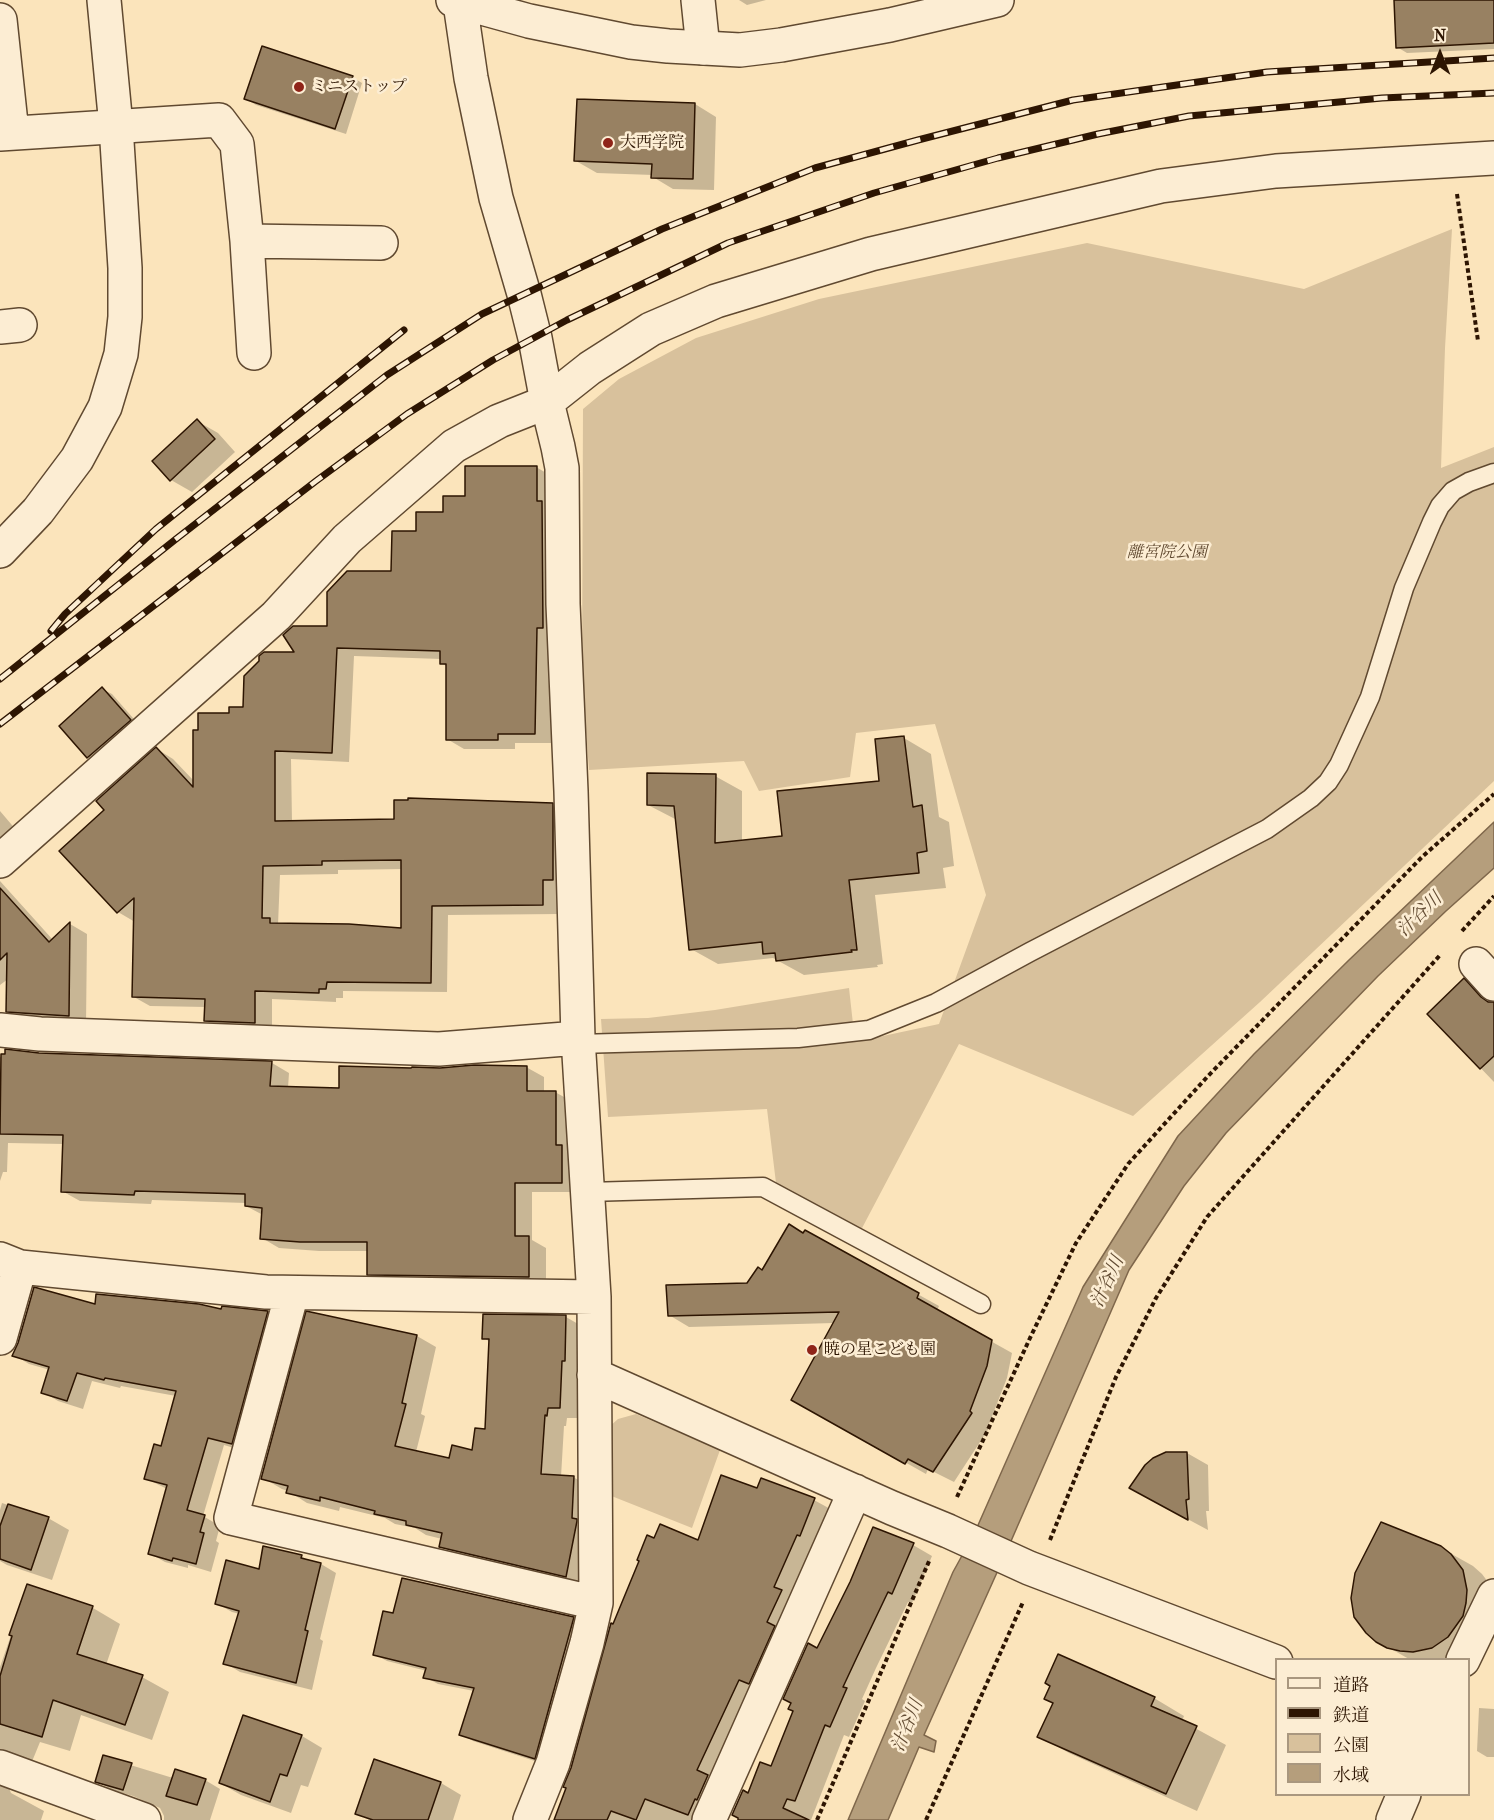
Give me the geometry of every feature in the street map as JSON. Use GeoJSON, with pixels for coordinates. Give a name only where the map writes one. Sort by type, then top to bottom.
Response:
{"type":"FeatureCollection","features":[{"type":"Feature","properties":{"kind":"street"},"geometry":{"type":"LineString","coordinates":[[0,551],[38,511],[77,459],[105,407],[121,354],[125,317],[125,268],[116,126],[104,0]]}},
{"type":"Feature","properties":{"kind":"street"},"geometry":{"type":"LineString","coordinates":[[698,0],[703,48]]}},
{"type":"Feature","properties":{"kind":"street"},"geometry":{"type":"LineString","coordinates":[[530,1820],[552,1764],[587,1643],[596,1603],[594,1297],[578,1041],[563,604],[562,468],[535,338],[496,198],[471,78],[460,1],[529,21],[631,42],[740,50],[781,45],[890,25],[997,0]]}},
{"type":"Feature","properties":{"kind":"street"},"geometry":{"type":"LineString","coordinates":[[0,20],[6,134],[219,120],[237,144],[247,241],[254,353]]}},
{"type":"Feature","properties":{"kind":"street"},"geometry":{"type":"LineString","coordinates":[[0,861],[276,616],[347,539],[454,446],[499,421],[547,402],[590,368],[651,329],[716,301],[871,254],[1161,186],[1276,171],[1494,158]]}},
{"type":"Feature","properties":{"kind":"street"},"geometry":{"type":"LineString","coordinates":[[247,241],[381,243]]}},
{"type":"Feature","properties":{"kind":"street"},"geometry":{"type":"LineString","coordinates":[[0,1030],[40,1034],[439,1049],[578,1041]]}},
{"type":"Feature","properties":{"kind":"street"},"geometry":{"type":"LineString","coordinates":[[0,1338],[10,1263],[266,1292],[594,1297]]}},
{"type":"Feature","properties":{"kind":"street"},"geometry":{"type":"LineString","coordinates":[[292,1293],[231,1518],[596,1603]]}},
{"type":"Feature","properties":{"kind":"street"},"geometry":{"type":"LineString","coordinates":[[594,1375],[1033,1569],[1275,1662]]}},
{"type":"Feature","properties":{"kind":"street"},"geometry":{"type":"LineString","coordinates":[[709,1820],[855,1491]]}},
{"type":"Feature","properties":{"kind":"street"},"geometry":{"type":"LineString","coordinates":[[1464,1658],[1494,1596]]}},
{"type":"Feature","properties":{"kind":"street"},"geometry":{"type":"LineString","coordinates":[[0,1767],[144,1820]]}},
{"type":"Feature","properties":{"kind":"street"},"geometry":{"type":"LineString","coordinates":[[1393,1820],[1403,1796]]}},
{"type":"Feature","properties":{"kind":"lane"},"geometry":{"type":"LineString","coordinates":[[578,1041],[798,1038],[869,1030],[936,1003],[1268,829],[1311,798],[1328,782],[1339,765],[1370,697],[1404,588],[1440,506],[1453,491],[1494,473]]}},
{"type":"Feature","properties":{"kind":"lane"},"geometry":{"type":"LineString","coordinates":[[588,1192],[763,1187],[981,1304]]}},
{"type":"Feature","properties":{"kind":"path"},"geometry":{"type":"LineString","coordinates":[[1452,160],[1478,341]]}},
{"type":"Feature","properties":{"kind":"path"},"geometry":{"type":"LineString","coordinates":[[817,1820],[1030,1338],[1076,1243],[1128,1164],[1208,1076],[1423,856],[1494,794]]}},
{"type":"Feature","properties":{"kind":"path"},"geometry":{"type":"LineString","coordinates":[[1462,932],[1494,896]]}},
{"type":"Feature","properties":{"kind":"path"},"geometry":{"type":"LineString","coordinates":[[926,1820],[1116,1377],[1156,1298],[1206,1217],[1446,949]]}},
{"type":"Feature","properties":{"kind":"green space","name":"離宮院公園"},"geometry":{"type":"Polygon","coordinates":[[[1452,229],[1441,468],[1494,447],[1494,781],[1260,1002],[1133,1116],[959,1044],[861,1230],[776,1183],[767,1109],[608,1117],[601,1019],[648,1018],[715,1010],[849,988],[855,1042],[939,1024],[986,895],[935,724],[856,733],[850,777],[759,791],[744,761],[589,770],[582,677],[583,409],[619,379],[696,338],[819,299],[1087,243],[1304,289],[1452,229]]]}},
{"type":"Feature","properties":{"kind":"green space"},"geometry":{"type":"Polygon","coordinates":[[[636,1414],[720,1450],[692,1528],[609,1495],[608,1428],[618,1419],[636,1414]]]}},
{"type":"Feature","properties":{"kind":"water","name":"汁谷川"},"geometry":{"type":"Polygon","coordinates":[[[1494,822],[1494,868],[1378,976],[1226,1133],[1184,1186],[1129,1270],[924,1735],[936,1741],[934,1752],[919,1747],[888,1820],[848,1820],[953,1572],[975,1532],[1083,1287],[1178,1136],[1254,1054],[1494,822]]]}},
{"type":"Feature","properties":{"kind":"building"},"geometry":{"type":"Polygon","coordinates":[[[1394,0],[1494,0],[1494,43],[1396,48],[1394,0]]]}},
{"type":"Feature","properties":{"kind":"building","name":"ミニストップ"},"geometry":{"type":"Polygon","coordinates":[[[262,46],[353,76],[335,129],[244,99],[262,46]]]}},
{"type":"Feature","properties":{"kind":"building"},"geometry":{"type":"Polygon","coordinates":[[[577,99],[695,103],[693,179],[651,178],[652,164],[574,161],[577,99]]]}},
{"type":"Feature","properties":{"kind":"building"},"geometry":{"type":"Polygon","coordinates":[[[197,419],[215,439],[170,481],[152,461],[197,419]]]}},
{"type":"Feature","properties":{"kind":"building"},"geometry":{"type":"Polygon","coordinates":[[[465,466],[537,466],[537,501],[542,501],[543,628],[537,628],[535,734],[498,734],[498,740],[446,740],[446,664],[440,664],[440,651],[337,648],[332,753],[275,751],[275,821],[394,819],[394,800],[408,800],[408,798],[553,803],[553,880],[543,880],[543,905],[432,906],[431,983],[327,982],[326,989],[319,989],[319,993],[255,991],[255,1023],[204,1021],[205,999],[132,997],[134,898],[117,913],[59,851],[104,810],[96,801],[156,747],[193,787],[193,730],[198,730],[198,713],[229,713],[229,707],[243,707],[244,676],[259,661],[259,656],[264,652],[294,652],[283,635],[293,626],[327,626],[327,592],[347,571],[391,571],[392,531],[416,531],[416,512],[443,512],[443,496],[465,496],[465,466]],[[401,860],[322,861],[322,865],[263,866],[262,918],[270,918],[270,923],[349,924],[401,928],[401,860]]]}},
{"type":"Feature","properties":{"kind":"building"},"geometry":{"type":"Polygon","coordinates":[[[102,687],[131,720],[87,758],[59,726],[102,687]]]}},
{"type":"Feature","properties":{"kind":"building"},"geometry":{"type":"Polygon","coordinates":[[[904,736],[913,807],[922,805],[927,851],[917,853],[919,873],[849,880],[857,950],[776,961],[775,953],[763,954],[762,942],[689,950],[674,806],[647,805],[647,773],[716,774],[715,843],[782,836],[777,791],[879,781],[875,739],[904,736]]]}},
{"type":"Feature","properties":{"kind":"building"},"geometry":{"type":"Polygon","coordinates":[[[0,888],[49,942],[70,922],[69,1016],[6,1012],[7,953],[0,960],[0,888]]]}},
{"type":"Feature","properties":{"kind":"building"},"geometry":{"type":"Polygon","coordinates":[[[1464,978],[1481,997],[1488,1002],[1494,1002],[1494,1056],[1480,1069],[1427,1014],[1464,978]]]}},
{"type":"Feature","properties":{"kind":"building"},"geometry":{"type":"Polygon","coordinates":[[[5,1049],[39,1053],[272,1061],[270,1086],[339,1088],[339,1066],[440,1068],[474,1065],[527,1066],[527,1091],[556,1091],[556,1145],[562,1145],[562,1183],[515,1183],[515,1236],[529,1236],[529,1277],[367,1275],[367,1242],[300,1242],[260,1239],[262,1208],[245,1206],[245,1194],[135,1191],[134,1195],[61,1192],[63,1135],[0,1134],[1,1054],[5,1054],[5,1049]]]}},
{"type":"Feature","properties":{"kind":"building"},"geometry":{"type":"Polygon","coordinates":[[[789,1224],[803,1233],[805,1230],[919,1293],[917,1298],[992,1340],[987,1366],[970,1411],[972,1413],[933,1472],[908,1459],[905,1464],[791,1400],[839,1312],[668,1316],[666,1285],[747,1283],[758,1267],[762,1270],[789,1224]]]}},
{"type":"Feature","properties":{"kind":"building"},"geometry":{"type":"Polygon","coordinates":[[[34,1287],[95,1304],[96,1294],[199,1304],[221,1309],[222,1306],[268,1311],[232,1444],[208,1438],[187,1510],[205,1515],[200,1532],[204,1533],[196,1564],[173,1558],[172,1561],[148,1554],[167,1485],[144,1479],[154,1444],[161,1446],[176,1391],[105,1378],[104,1380],[77,1373],[67,1401],[41,1393],[49,1367],[12,1356],[34,1287]]]}},
{"type":"Feature","properties":{"kind":"building"},"geometry":{"type":"Polygon","coordinates":[[[306,1311],[417,1335],[402,1403],[406,1404],[395,1446],[449,1458],[452,1445],[472,1450],[475,1428],[485,1429],[489,1339],[482,1339],[483,1314],[566,1315],[565,1361],[562,1361],[560,1408],[548,1408],[547,1416],[545,1415],[541,1474],[574,1476],[572,1518],[577,1521],[566,1577],[439,1547],[442,1533],[406,1525],[406,1521],[374,1514],[375,1511],[320,1497],[320,1501],[286,1493],[288,1486],[261,1479],[306,1311]]]}},
{"type":"Feature","properties":{"kind":"building"},"geometry":{"type":"Polygon","coordinates":[[[1166,1452],[1187,1452],[1188,1520],[1129,1488],[1145,1465],[1166,1452]]]}},
{"type":"Feature","properties":{"kind":"building"},"geometry":{"type":"Polygon","coordinates":[[[721,1475],[757,1488],[761,1478],[815,1498],[800,1536],[797,1535],[774,1587],[782,1590],[767,1622],[775,1626],[749,1684],[739,1680],[697,1770],[708,1775],[697,1800],[695,1799],[688,1815],[645,1799],[636,1820],[611,1811],[607,1820],[554,1820],[566,1788],[563,1787],[571,1768],[611,1623],[613,1624],[639,1561],[637,1560],[647,1535],[654,1538],[660,1524],[698,1540],[721,1475]]]}},
{"type":"Feature","properties":{"kind":"building"},"geometry":{"type":"Polygon","coordinates":[[[8,1504],[49,1517],[31,1570],[0,1559],[0,1526],[8,1504]]]}},
{"type":"Feature","properties":{"kind":"building"},"geometry":{"type":"Polygon","coordinates":[[[1381,1522],[1441,1546],[1451,1554],[1463,1570],[1467,1590],[1463,1616],[1448,1637],[1432,1648],[1413,1652],[1387,1648],[1366,1633],[1354,1617],[1351,1598],[1355,1573],[1381,1522]]]}},
{"type":"Feature","properties":{"kind":"building"},"geometry":{"type":"Polygon","coordinates":[[[873,1527],[914,1543],[892,1594],[888,1592],[843,1687],[847,1688],[830,1727],[825,1725],[795,1801],[787,1799],[783,1808],[809,1820],[738,1820],[732,1815],[743,1790],[748,1793],[760,1762],[771,1766],[793,1711],[788,1709],[791,1703],[783,1699],[808,1643],[817,1648],[850,1582],[873,1527]]]}},
{"type":"Feature","properties":{"kind":"building"},"geometry":{"type":"Polygon","coordinates":[[[263,1546],[302,1555],[301,1558],[321,1563],[305,1630],[308,1631],[296,1683],[223,1664],[239,1611],[215,1604],[226,1560],[259,1569],[263,1546]]]}},
{"type":"Feature","properties":{"kind":"building"},"geometry":{"type":"Polygon","coordinates":[[[402,1578],[574,1617],[535,1759],[459,1735],[474,1688],[423,1678],[426,1668],[373,1655],[383,1611],[393,1613],[402,1578]]]}},
{"type":"Feature","properties":{"kind":"building"},"geometry":{"type":"Polygon","coordinates":[[[27,1584],[93,1606],[77,1654],[143,1675],[125,1725],[53,1700],[42,1737],[0,1724],[0,1676],[12,1636],[9,1635],[27,1584]]]}},
{"type":"Feature","properties":{"kind":"building"},"geometry":{"type":"Polygon","coordinates":[[[1058,1654],[1155,1697],[1151,1706],[1197,1726],[1166,1794],[1037,1737],[1053,1703],[1044,1699],[1050,1686],[1045,1683],[1058,1654]]]}},
{"type":"Feature","properties":{"kind":"building"},"geometry":{"type":"Polygon","coordinates":[[[243,1715],[302,1735],[287,1776],[280,1774],[270,1802],[219,1783],[243,1715]]]}},
{"type":"Feature","properties":{"kind":"building"},"geometry":{"type":"Polygon","coordinates":[[[103,1755],[132,1763],[123,1790],[95,1782],[103,1755]]]}},
{"type":"Feature","properties":{"kind":"building"},"geometry":{"type":"Polygon","coordinates":[[[374,1759],[441,1782],[428,1820],[373,1820],[355,1814],[374,1759]]]}},
{"type":"Feature","properties":{"kind":"building"},"geometry":{"type":"Polygon","coordinates":[[[175,1769],[206,1779],[197,1805],[166,1796],[175,1769]]]}},
{"type":"Feature","properties":{"kind":"railway"},"geometry":{"type":"LineString","coordinates":[[0,679],[387,375],[482,314],[662,229],[815,168],[1073,100],[1267,72],[1494,58]]}},
{"type":"Feature","properties":{"kind":"railway"},"geometry":{"type":"LineString","coordinates":[[0,724],[316,481],[407,414],[493,360],[567,320],[728,243],[874,193],[998,158],[1098,134],[1189,116],[1382,98],[1494,93]]}},
{"type":"Feature","properties":{"kind":"railway"},"geometry":{"type":"LineString","coordinates":[[51,631],[65,614],[156,529],[404,330]]}},
{"type":"Feature","properties":{"kind":"place","name":"ミニストップ"},"geometry":{"type":"Point","coordinates":[299,87]}},
{"type":"Feature","properties":{"kind":"place","name":"大西学院"},"geometry":{"type":"Point","coordinates":[608,143]}},
{"type":"Feature","properties":{"kind":"place","name":"暁の星こども園"},"geometry":{"type":"Point","coordinates":[812,1350]}}]}
